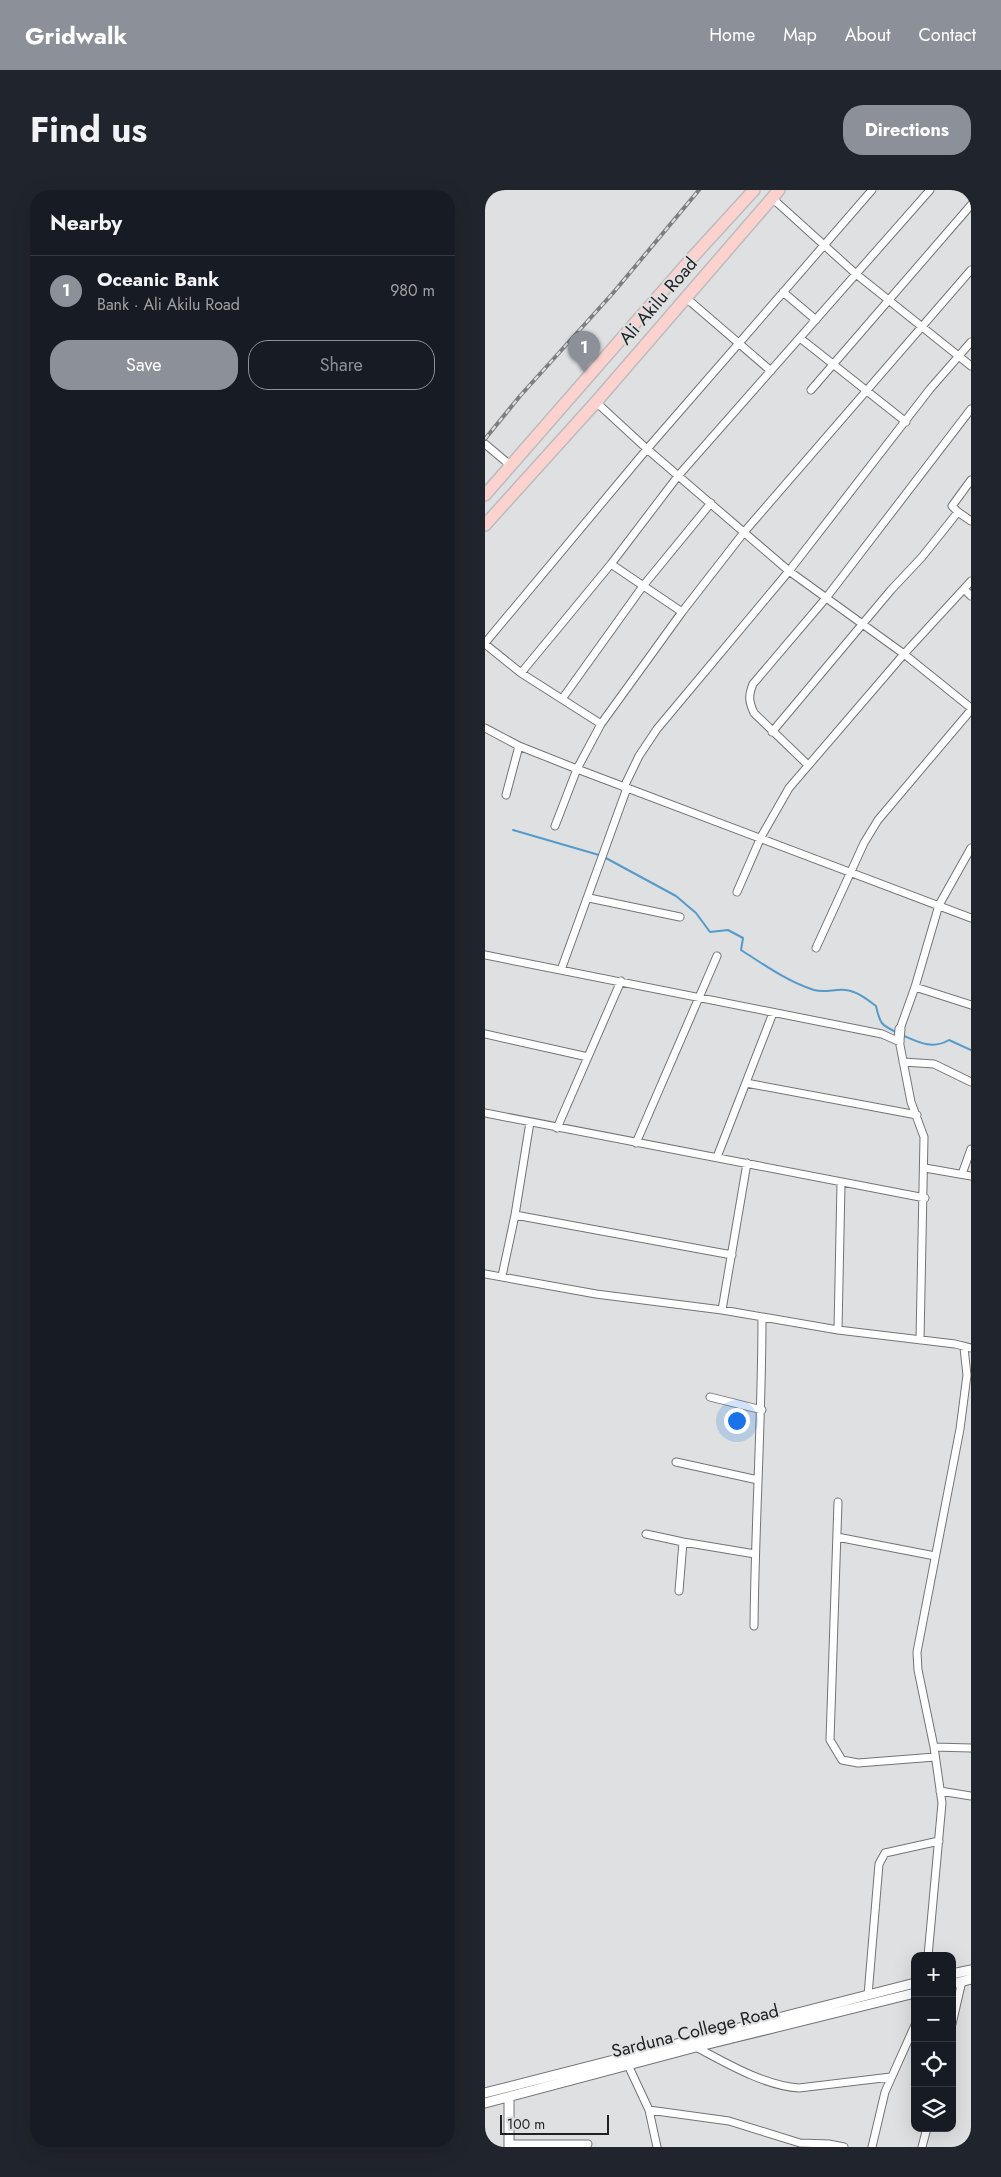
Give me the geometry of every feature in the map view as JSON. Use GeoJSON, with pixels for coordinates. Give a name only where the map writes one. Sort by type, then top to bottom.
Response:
{"type":"FeatureCollection","features":[{"type":"Feature","properties":{"kind":"main road","name":"Ali Akilu Road"},"geometry":{"type":"LineString","coordinates":[[485,495],[690,260],[754,190]]}},
{"type":"Feature","properties":{"kind":"main road","name":"Ali Akilu Road"},"geometry":{"type":"LineString","coordinates":[[485,525],[595,402],[775,194]]}},
{"type":"Feature","properties":{"kind":"street"},"geometry":{"type":"LineString","coordinates":[[601,724],[521,673],[485,643],[647,449],[872,190]]}},
{"type":"Feature","properties":{"kind":"street"},"geometry":{"type":"LineString","coordinates":[[521,673],[611,564],[678,476],[930,190]]}},
{"type":"Feature","properties":{"kind":"street"},"geometry":{"type":"LineString","coordinates":[[775,194],[824,246],[922,328],[971,366]]}},
{"type":"Feature","properties":{"kind":"street"},"geometry":{"type":"LineString","coordinates":[[811,390],[971,205]]}},
{"type":"Feature","properties":{"kind":"street"},"geometry":{"type":"LineString","coordinates":[[555,826],[577,769],[601,724],[682,612],[745,531],[971,270]]}},
{"type":"Feature","properties":{"kind":"street"},"geometry":{"type":"LineString","coordinates":[[783,292],[816,320]]}},
{"type":"Feature","properties":{"kind":"street"},"geometry":{"type":"LineString","coordinates":[[685,297],[771,371]]}},
{"type":"Feature","properties":{"kind":"street"},"geometry":{"type":"LineString","coordinates":[[800,338],[906,422]]}},
{"type":"Feature","properties":{"kind":"street"},"geometry":{"type":"LineString","coordinates":[[561,970],[589,898],[625,787],[639,756],[657,729],[789,571],[971,342]]}},
{"type":"Feature","properties":{"kind":"street"},"geometry":{"type":"LineString","coordinates":[[595,402],[789,571],[904,654],[971,709],[878,820],[864,843],[817,948]]}},
{"type":"Feature","properties":{"kind":"street"},"geometry":{"type":"LineString","coordinates":[[808,765],[754,713],[749,702],[749,694],[753,684],[826,598],[971,409]]}},
{"type":"Feature","properties":{"kind":"street"},"geometry":{"type":"LineString","coordinates":[[485,444],[510,466]]}},
{"type":"Feature","properties":{"kind":"street"},"geometry":{"type":"LineString","coordinates":[[971,480],[952,506],[971,521]]}},
{"type":"Feature","properties":{"kind":"street"},"geometry":{"type":"LineString","coordinates":[[562,699],[643,586],[711,503]]}},
{"type":"Feature","properties":{"kind":"street"},"geometry":{"type":"LineString","coordinates":[[772,732],[958,512]]}},
{"type":"Feature","properties":{"kind":"street"},"geometry":{"type":"LineString","coordinates":[[611,564],[682,612]]}},
{"type":"Feature","properties":{"kind":"street"},"geometry":{"type":"LineString","coordinates":[[737,892],[761,837],[789,788],[904,654],[971,582]]}},
{"type":"Feature","properties":{"kind":"street"},"geometry":{"type":"LineString","coordinates":[[964,589],[971,596]]}},
{"type":"Feature","properties":{"kind":"street"},"geometry":{"type":"LineString","coordinates":[[485,728],[519,746],[577,769],[971,918]]}},
{"type":"Feature","properties":{"kind":"street"},"geometry":{"type":"LineString","coordinates":[[506,796],[519,746]]}},
{"type":"Feature","properties":{"kind":"street"},"geometry":{"type":"LineString","coordinates":[[921,1340],[925,1198],[924,1137],[911,1102],[903,1062],[900,1029],[915,987],[939,905],[971,848]]}},
{"type":"Feature","properties":{"kind":"street"},"geometry":{"type":"LineString","coordinates":[[589,898],[679,917]]}},
{"type":"Feature","properties":{"kind":"street"},"geometry":{"type":"LineString","coordinates":[[485,955],[882,1034],[900,1041]]}},
{"type":"Feature","properties":{"kind":"street"},"geometry":{"type":"LineString","coordinates":[[636,1143],[717,956]]}},
{"type":"Feature","properties":{"kind":"street"},"geometry":{"type":"LineString","coordinates":[[557,1128],[621,981]]}},
{"type":"Feature","properties":{"kind":"street"},"geometry":{"type":"LineString","coordinates":[[915,987],[971,1005]]}},
{"type":"Feature","properties":{"kind":"street"},"geometry":{"type":"LineString","coordinates":[[717,1158],[773,1012]]}},
{"type":"Feature","properties":{"kind":"street"},"geometry":{"type":"LineString","coordinates":[[485,1034],[588,1057]]}},
{"type":"Feature","properties":{"kind":"street"},"geometry":{"type":"LineString","coordinates":[[903,1062],[934,1064],[971,1082]]}},
{"type":"Feature","properties":{"kind":"street"},"geometry":{"type":"LineString","coordinates":[[746,1083],[917,1116]]}},
{"type":"Feature","properties":{"kind":"street"},"geometry":{"type":"LineString","coordinates":[[485,1113],[747,1163],[841,1184],[925,1198]]}},
{"type":"Feature","properties":{"kind":"street"},"geometry":{"type":"LineString","coordinates":[[501,1276],[515,1215],[529,1122]]}},
{"type":"Feature","properties":{"kind":"street"},"geometry":{"type":"LineString","coordinates":[[962,1174],[971,1148]]}},
{"type":"Feature","properties":{"kind":"street"},"geometry":{"type":"LineString","coordinates":[[722,1310],[747,1163]]}},
{"type":"Feature","properties":{"kind":"street"},"geometry":{"type":"LineString","coordinates":[[925,1168],[971,1176]]}},
{"type":"Feature","properties":{"kind":"street"},"geometry":{"type":"LineString","coordinates":[[838,1330],[841,1184]]}},
{"type":"Feature","properties":{"kind":"street"},"geometry":{"type":"LineString","coordinates":[[515,1215],[732,1255]]}},
{"type":"Feature","properties":{"kind":"street"},"geometry":{"type":"LineString","coordinates":[[485,1274],[596,1294],[722,1310],[838,1330],[955,1344],[968,1348],[967,1375],[960,1429],[917,1652],[918,1670],[934,1747],[942,1803],[928,1952]]}},
{"type":"Feature","properties":{"kind":"street"},"geometry":{"type":"LineString","coordinates":[[754,1626],[755,1554],[762,1410],[762,1317]]}},
{"type":"Feature","properties":{"kind":"street"},"geometry":{"type":"LineString","coordinates":[[710,1397],[762,1410]]}},
{"type":"Feature","properties":{"kind":"street"},"geometry":{"type":"LineString","coordinates":[[676,1462],[758,1480]]}},
{"type":"Feature","properties":{"kind":"street"},"geometry":{"type":"LineString","coordinates":[[838,1502],[830,1740],[842,1760],[858,1763],[935,1757]]}},
{"type":"Feature","properties":{"kind":"street"},"geometry":{"type":"LineString","coordinates":[[646,1534],[755,1554]]}},
{"type":"Feature","properties":{"kind":"street"},"geometry":{"type":"LineString","coordinates":[[837,1537],[935,1556]]}},
{"type":"Feature","properties":{"kind":"street"},"geometry":{"type":"LineString","coordinates":[[679,1592],[683,1542]]}},
{"type":"Feature","properties":{"kind":"street"},"geometry":{"type":"LineString","coordinates":[[934,1747],[971,1748]]}},
{"type":"Feature","properties":{"kind":"street"},"geometry":{"type":"LineString","coordinates":[[940,1791],[971,1796]]}},
{"type":"Feature","properties":{"kind":"street"},"geometry":{"type":"LineString","coordinates":[[868,1994],[879,1864],[885,1853],[939,1841]]}},
{"type":"Feature","properties":{"kind":"street"},"geometry":{"type":"LineString","coordinates":[[956,1973],[971,1970]]}},
{"type":"Feature","properties":{"kind":"street"},"geometry":{"type":"LineString","coordinates":[[956,2012],[967,1980]]}},
{"type":"Feature","properties":{"kind":"street","name":"Sarduna College Road"},"geometry":{"type":"LineString","coordinates":[[485,2093],[911,1984]]}},
{"type":"Feature","properties":{"kind":"street","name":"Sarduna College Road"},"geometry":{"type":"LineString","coordinates":[[485,2104],[696,2047],[911,1994]]}},
{"type":"Feature","properties":{"kind":"street"},"geometry":{"type":"LineString","coordinates":[[871,2147],[885,2092],[911,2034]]}},
{"type":"Feature","properties":{"kind":"street"},"geometry":{"type":"LineString","coordinates":[[696,2047],[724,2062],[787,2087],[799,2088],[891,2077]]}},
{"type":"Feature","properties":{"kind":"street"},"geometry":{"type":"LineString","coordinates":[[628,2065],[649,2110],[657,2147]]}},
{"type":"Feature","properties":{"kind":"street"},"geometry":{"type":"LineString","coordinates":[[509,2097],[509,2145],[587,2144]]}},
{"type":"Feature","properties":{"kind":"street"},"geometry":{"type":"LineString","coordinates":[[649,2110],[729,2121],[809,2146],[829,2144],[844,2147]]}},
{"type":"Feature","properties":{"kind":"street"},"geometry":{"type":"LineString","coordinates":[[922,2147],[926,2132]]}},
{"type":"Feature","properties":{"kind":"waterway"},"geometry":{"type":"LineString","coordinates":[[513,830],[599,855]]}},
{"type":"Feature","properties":{"kind":"waterway"},"geometry":{"type":"LineString","coordinates":[[604,857],[676,896],[696,913],[710,932],[728,930],[743,938],[741,950],[785,978],[814,990],[845,990],[862,996],[876,1006],[882,1023],[898,1033]]}},
{"type":"Feature","properties":{"kind":"waterway"},"geometry":{"type":"LineString","coordinates":[[902,1035],[931,1045],[949,1040],[971,1050]]}},
{"type":"Feature","properties":{"kind":"railway"},"geometry":{"type":"LineString","coordinates":[[485,439],[520,396],[613,293],[699,190]]}},
{"type":"Feature","properties":{"kind":"place","name":"Oceanic Bank"},"geometry":{"type":"Point","coordinates":[584,372]}}]}
